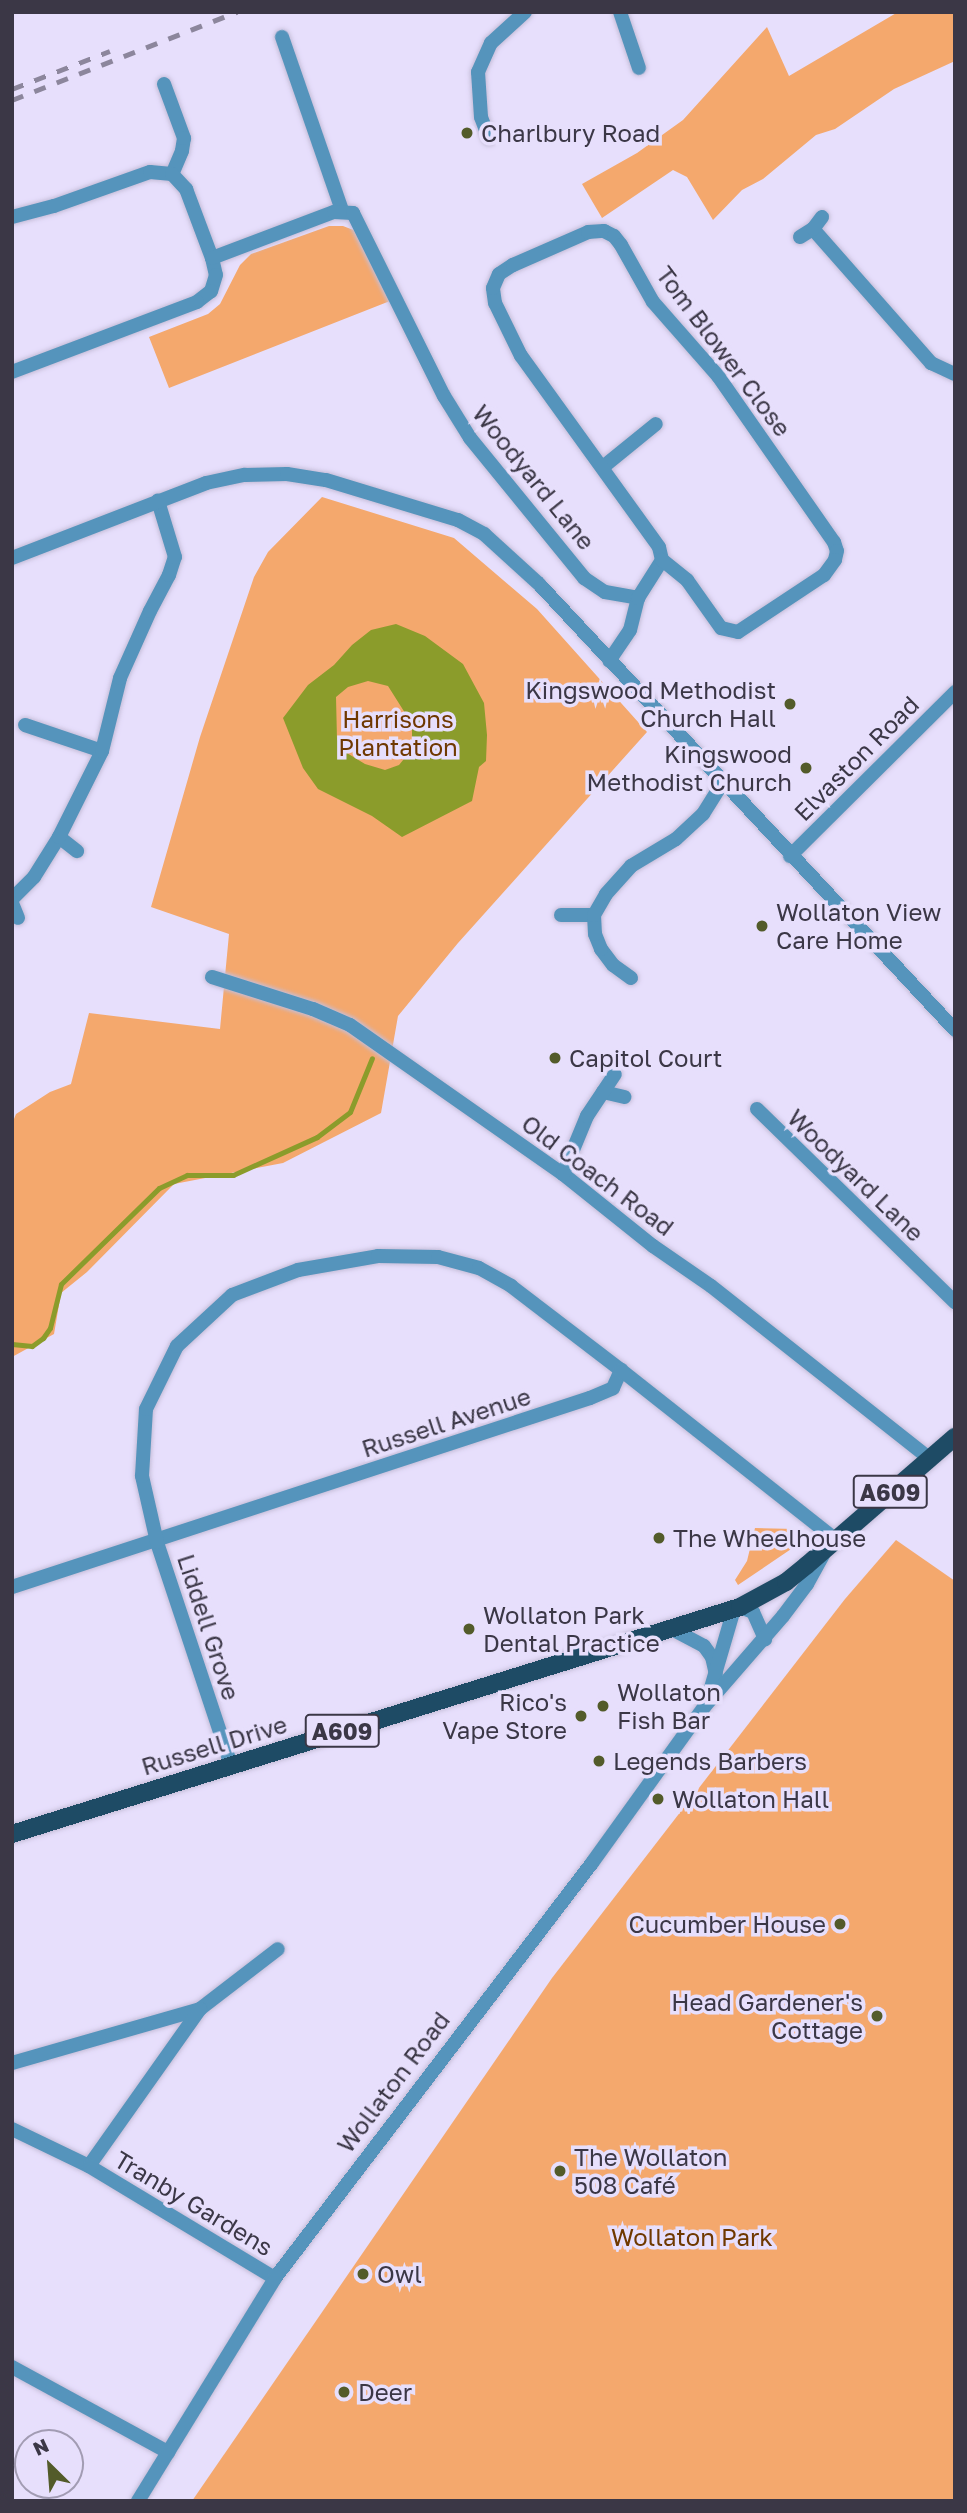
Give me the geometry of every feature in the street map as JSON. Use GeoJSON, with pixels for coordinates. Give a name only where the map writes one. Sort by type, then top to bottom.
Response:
{"type":"FeatureCollection","features":[{"type":"Feature","properties":{"kind":"main road","name":"Wollaton Road"},"geometry":{"type":"LineString","coordinates":[[671,1629],[737,1608],[786,1582],[955,1437]]}},
{"type":"Feature","properties":{"kind":"main road","name":"Russell Drive"},"geometry":{"type":"LineString","coordinates":[[12,1834],[671,1629]]}},
{"type":"Feature","properties":{"kind":"street"},"geometry":{"type":"LineString","coordinates":[[489,138],[481,117],[478,72],[491,43],[525,12]]}},
{"type":"Feature","properties":{"kind":"street"},"geometry":{"type":"LineString","coordinates":[[620,12],[639,68]]}},
{"type":"Feature","properties":{"kind":"street","name":"Woodyard Lane"},"geometry":{"type":"LineString","coordinates":[[282,37],[343,212],[470,438],[584,578],[605,592],[638,598]]}},
{"type":"Feature","properties":{"kind":"street"},"geometry":{"type":"LineString","coordinates":[[164,85],[184,138],[182,151],[172,174]]}},
{"type":"Feature","properties":{"kind":"street"},"geometry":{"type":"LineString","coordinates":[[12,217],[54,206],[150,172],[172,174],[186,189],[212,258],[215,282],[204,298],[12,372]]}},
{"type":"Feature","properties":{"kind":"street"},"geometry":{"type":"LineString","coordinates":[[212,258],[343,212]]}},
{"type":"Feature","properties":{"kind":"street"},"geometry":{"type":"LineString","coordinates":[[811,228],[931,363],[955,374]]}},
{"type":"Feature","properties":{"kind":"street","name":"Tom Blower Close"},"geometry":{"type":"LineString","coordinates":[[604,231],[614,236],[653,302],[666,320],[718,376],[834,542],[837,551],[835,560],[824,575],[738,632],[722,628],[687,580],[662,560],[653,536],[521,356],[495,303],[493,288],[499,274],[574,237],[604,231]]}},
{"type":"Feature","properties":{"kind":"street"},"geometry":{"type":"LineString","coordinates":[[603,467],[656,424]]}},
{"type":"Feature","properties":{"kind":"street"},"geometry":{"type":"LineString","coordinates":[[12,558],[206,482],[245,475],[287,474],[326,480],[458,520],[484,534],[516,560],[722,784],[955,1030]]}},
{"type":"Feature","properties":{"kind":"street"},"geometry":{"type":"LineString","coordinates":[[18,918],[12,901],[34,877],[59,837],[102,751],[120,678],[169,575],[174,557],[158,501]]}},
{"type":"Feature","properties":{"kind":"street"},"geometry":{"type":"LineString","coordinates":[[609,661],[630,630],[638,598],[662,560]]}},
{"type":"Feature","properties":{"kind":"street","name":"Elvaston Road"},"geometry":{"type":"LineString","coordinates":[[790,856],[955,692]]}},
{"type":"Feature","properties":{"kind":"street"},"geometry":{"type":"LineString","coordinates":[[25,725],[102,751]]}},
{"type":"Feature","properties":{"kind":"street"},"geometry":{"type":"LineString","coordinates":[[631,978],[613,965],[601,949],[595,934],[594,915],[606,894],[631,866],[676,839],[715,800],[722,784]]}},
{"type":"Feature","properties":{"kind":"street"},"geometry":{"type":"LineString","coordinates":[[59,837],[77,851]]}},
{"type":"Feature","properties":{"kind":"street"},"geometry":{"type":"LineString","coordinates":[[561,915],[594,915]]}},
{"type":"Feature","properties":{"kind":"street","name":"Old Coach Road"},"geometry":{"type":"LineString","coordinates":[[212,977],[313,1009],[350,1025],[563,1174],[653,1246],[711,1286],[929,1458]]}},
{"type":"Feature","properties":{"kind":"street"},"geometry":{"type":"LineString","coordinates":[[563,1174],[587,1116],[615,1074]]}},
{"type":"Feature","properties":{"kind":"street"},"geometry":{"type":"LineString","coordinates":[[603,1092],[624,1097]]}},
{"type":"Feature","properties":{"kind":"street","name":"Woodyard Lane"},"geometry":{"type":"LineString","coordinates":[[757,1109],[955,1302]]}},
{"type":"Feature","properties":{"kind":"street","name":"Liddell Grove"},"geometry":{"type":"LineString","coordinates":[[231,1765],[157,1542],[142,1476],[146,1409],[177,1346],[232,1295],[298,1270],[378,1256],[438,1257],[479,1268],[512,1286],[621,1370]]}},
{"type":"Feature","properties":{"kind":"street"},"geometry":{"type":"LineString","coordinates":[[621,1370],[831,1544]]}},
{"type":"Feature","properties":{"kind":"street","name":"Russell Avenue"},"geometry":{"type":"LineString","coordinates":[[12,1587],[157,1542],[590,1398],[613,1388],[621,1370]]}},
{"type":"Feature","properties":{"kind":"street","name":"Wollaton Road"},"geometry":{"type":"LineString","coordinates":[[138,2501],[275,2278],[592,1863],[705,1706],[765,1639],[807,1584],[831,1544]]}},
{"type":"Feature","properties":{"kind":"street"},"geometry":{"type":"LineString","coordinates":[[737,1608],[754,1612],[765,1639]]}},
{"type":"Feature","properties":{"kind":"street","name":"Wollaton Road"},"geometry":{"type":"LineString","coordinates":[[705,1706],[737,1608]]}},
{"type":"Feature","properties":{"kind":"street"},"geometry":{"type":"LineString","coordinates":[[671,1629],[692,1637],[709,1651],[716,1675]]}},
{"type":"Feature","properties":{"kind":"street","name":"Tranby Gardens"},"geometry":{"type":"LineString","coordinates":[[89,2166],[200,2009],[278,1949]]}},
{"type":"Feature","properties":{"kind":"street","name":"Tranby Gardens"},"geometry":{"type":"LineString","coordinates":[[12,2063],[200,2009]]}},
{"type":"Feature","properties":{"kind":"street","name":"Tranby Gardens"},"geometry":{"type":"LineString","coordinates":[[12,2129],[89,2166],[275,2278]]}},
{"type":"Feature","properties":{"kind":"street"},"geometry":{"type":"LineString","coordinates":[[12,2367],[168,2452]]}},
{"type":"Feature","properties":{"kind":"green space"},"geometry":{"type":"Polygon","coordinates":[[[898,12],[955,12],[955,61],[894,89],[835,129],[816,135],[763,179],[742,190],[713,220],[687,177],[673,170],[602,218],[582,184],[637,153],[683,120],[767,27],[789,76],[898,12]]]}},
{"type":"Feature","properties":{"kind":"green space"},"geometry":{"type":"Polygon","coordinates":[[[329,226],[343,226],[356,231],[390,301],[169,388],[149,337],[208,314],[220,304],[240,265],[251,254],[329,226]]]}},
{"type":"Feature","properties":{"kind":"green space","name":"Harrisons Plantation"},"geometry":{"type":"Polygon","coordinates":[[[322,497],[454,538],[537,609],[647,732],[458,943],[398,1016],[381,1113],[283,1163],[174,1184],[87,1272],[61,1293],[54,1334],[12,1357],[12,1124],[16,1114],[50,1092],[71,1084],[89,1013],[220,1029],[229,934],[151,907],[200,737],[254,577],[268,552],[322,497]]]}},
{"type":"Feature","properties":{"kind":"green space"},"geometry":{"type":"Polygon","coordinates":[[[755,1528],[796,1529],[802,1534],[800,1543],[738,1585],[735,1580],[747,1561],[755,1528]]]}},
{"type":"Feature","properties":{"kind":"green space","name":"Wollaton Park"},"geometry":{"type":"Polygon","coordinates":[[[896,1540],[955,1581],[955,2501],[192,2501],[552,1978],[845,1599],[896,1540]]]}},
{"type":"Feature","properties":{"kind":"shaded area"},"geometry":{"type":"Polygon","coordinates":[[[396,624],[425,636],[463,664],[484,703],[486,761],[479,767],[472,801],[402,837],[372,816],[318,789],[303,768],[283,718],[308,685],[371,630],[396,624]],[[368,681],[348,687],[336,697],[337,739],[342,750],[365,764],[385,770],[399,765],[412,744],[412,724],[388,686],[368,681]]]}},
{"type":"Feature","properties":{"kind":"waterway"},"geometry":{"type":"LineString","coordinates":[[12,1344],[32,1346],[43,1338],[50,1328],[61,1284],[159,1188],[187,1175],[233,1175],[317,1137],[350,1112],[372,1058]]}},
{"type":"Feature","properties":{"kind":"railway"},"geometry":{"type":"LineString","coordinates":[[12,100],[237,12]]}},
{"type":"Feature","properties":{"kind":"railway"},"geometry":{"type":"LineString","coordinates":[[12,89],[110,51]]}},
{"type":"Feature","properties":{"kind":"place","name":"Charlbury Road"},"geometry":{"type":"Point","coordinates":[467,133]}},
{"type":"Feature","properties":{"kind":"place","name":"Kingswood Methodist Church Hall"},"geometry":{"type":"Point","coordinates":[790,704]}},
{"type":"Feature","properties":{"kind":"place","name":"Kingswood Methodist Church"},"geometry":{"type":"Point","coordinates":[806,768]}},
{"type":"Feature","properties":{"kind":"place","name":"Wollaton View Care Home"},"geometry":{"type":"Point","coordinates":[762,926]}},
{"type":"Feature","properties":{"kind":"place","name":"Capitol Court"},"geometry":{"type":"Point","coordinates":[555,1058]}},
{"type":"Feature","properties":{"kind":"place","name":"The Wheelhouse"},"geometry":{"type":"Point","coordinates":[659,1538]}},
{"type":"Feature","properties":{"kind":"place","name":"Wollaton Park Dental Practice"},"geometry":{"type":"Point","coordinates":[469,1629]}},
{"type":"Feature","properties":{"kind":"place","name":"Wollaton Fish Bar"},"geometry":{"type":"Point","coordinates":[603,1706]}},
{"type":"Feature","properties":{"kind":"place","name":"Rico's Vape Store"},"geometry":{"type":"Point","coordinates":[581,1716]}},
{"type":"Feature","properties":{"kind":"place","name":"Legends Barbers"},"geometry":{"type":"Point","coordinates":[599,1761]}},
{"type":"Feature","properties":{"kind":"place","name":"Wollaton Hall"},"geometry":{"type":"Point","coordinates":[658,1799]}},
{"type":"Feature","properties":{"kind":"place","name":"Cucumber House"},"geometry":{"type":"Point","coordinates":[840,1924]}},
{"type":"Feature","properties":{"kind":"place","name":"Head Gardener's Cottage"},"geometry":{"type":"Point","coordinates":[877,2016]}},
{"type":"Feature","properties":{"kind":"place","name":"The Wollaton 508 Café"},"geometry":{"type":"Point","coordinates":[560,2171]}},
{"type":"Feature","properties":{"kind":"place","name":"Owl"},"geometry":{"type":"Point","coordinates":[363,2274]}},
{"type":"Feature","properties":{"kind":"place","name":"Deer"},"geometry":{"type":"Point","coordinates":[344,2392]}}]}
